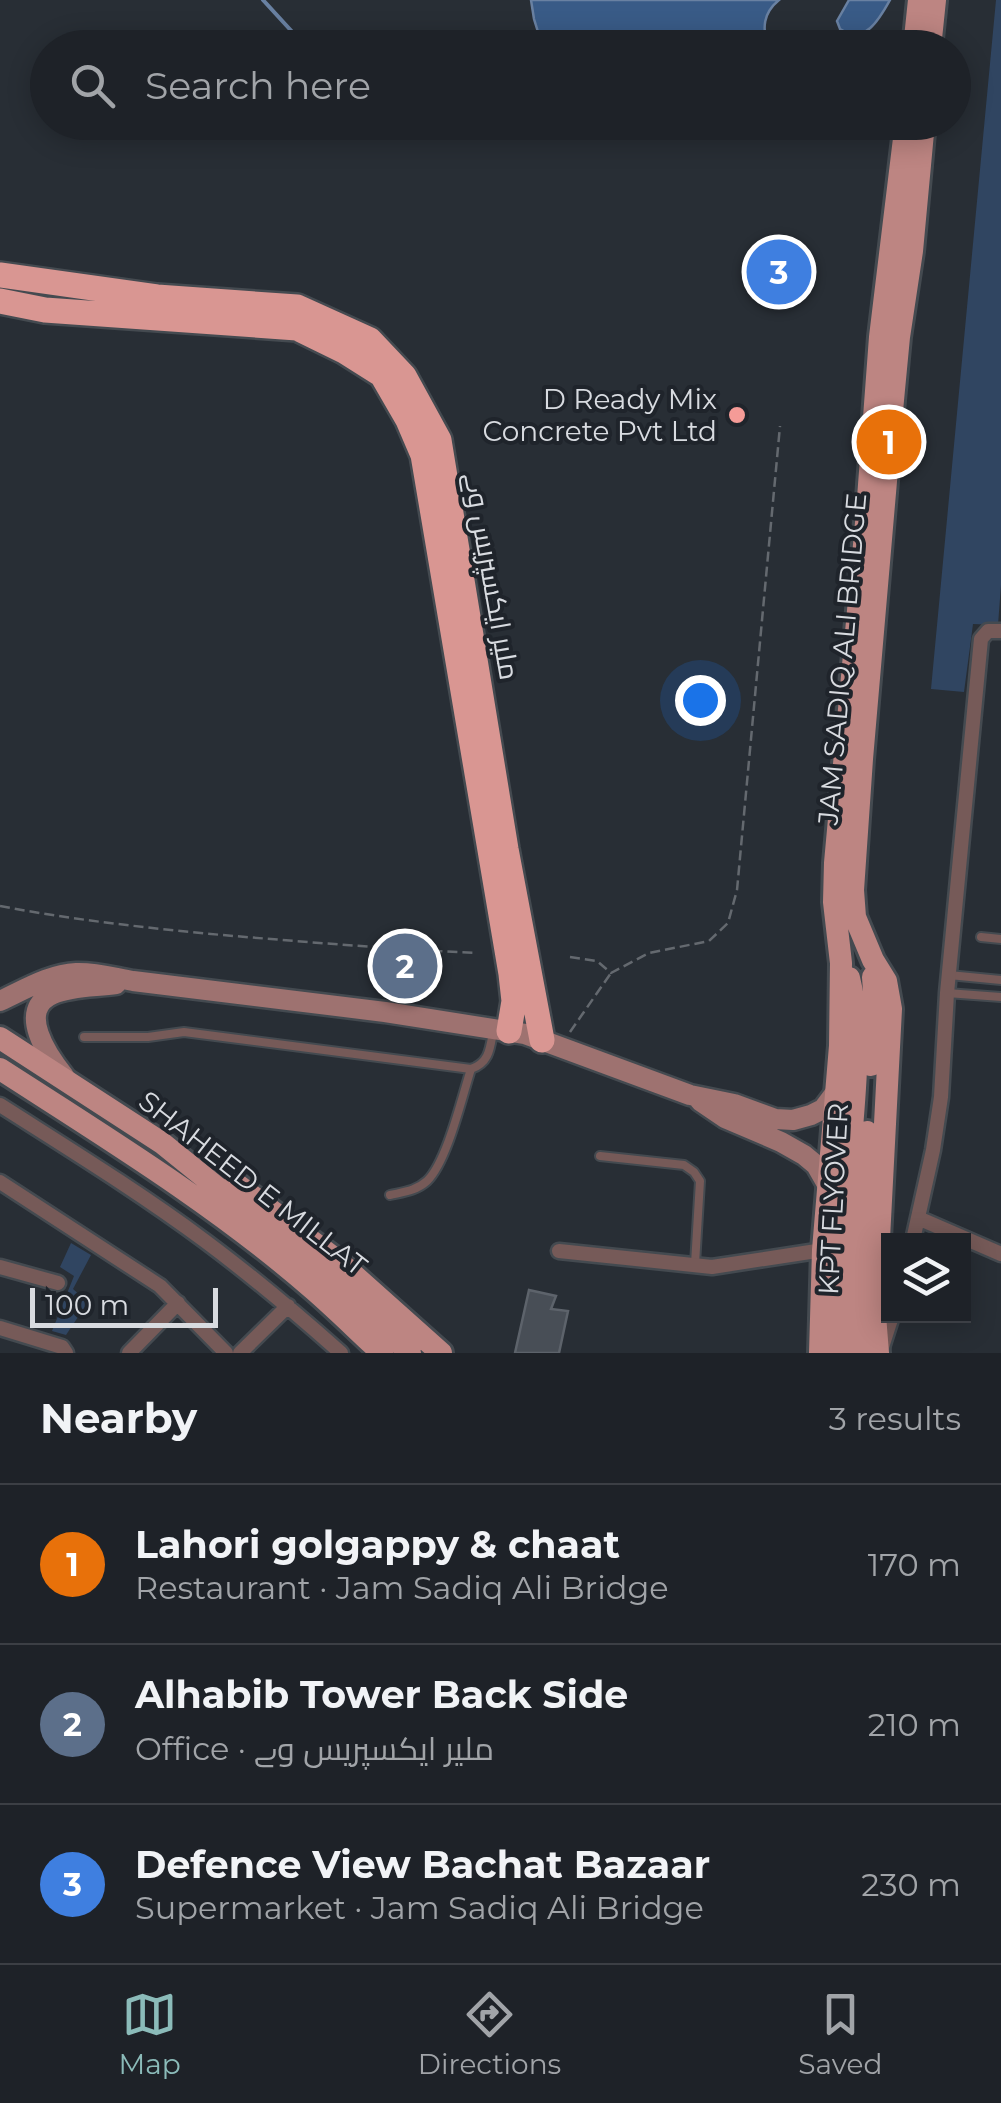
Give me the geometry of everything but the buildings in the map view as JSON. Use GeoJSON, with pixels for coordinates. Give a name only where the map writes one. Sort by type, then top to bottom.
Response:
{"type":"FeatureCollection","features":[{"type":"Feature","properties":{"kind":"highway","name":"ملیر ایکسپریس وے"},"geometry":{"type":"LineString","coordinates":[[0,275],[157,297],[297,306],[370,340],[404,376],[438,440],[506,849],[551,1043]]}},
{"type":"Feature","properties":{"kind":"highway","name":"ملیر ایکسپریس وے"},"geometry":{"type":"LineString","coordinates":[[0,301],[45,310],[297,328],[382,375],[423,455],[514,1001],[502,1029]]}},
{"type":"Feature","properties":{"kind":"main road"},"geometry":{"type":"LineString","coordinates":[[916,30],[918,0]]}},
{"type":"Feature","properties":{"kind":"main road"},"geometry":{"type":"LineString","coordinates":[[932,30],[935,0]]}},
{"type":"Feature","properties":{"kind":"main road","name":"JAM SADIQ ALI BRIDGE"},"geometry":{"type":"LineString","coordinates":[[841,963],[834,902],[839,814],[880,337],[904,140]]}},
{"type":"Feature","properties":{"kind":"main road","name":"JAM SADIQ ALI BRIDGE"},"geometry":{"type":"LineString","coordinates":[[872,960],[856,917],[854,890],[862,759],[893,400],[922,140]]}},
{"type":"Feature","properties":{"kind":"main road"},"geometry":{"type":"LineString","coordinates":[[864,1051],[874,1005],[872,960]]}},
{"type":"Feature","properties":{"kind":"main road"},"geometry":{"type":"LineString","coordinates":[[872,960],[886,981],[891,1008],[875,1315],[879,1353]]}},
{"type":"Feature","properties":{"kind":"main road"},"geometry":{"type":"LineString","coordinates":[[841,963],[849,978],[864,1051]]}},
{"type":"Feature","properties":{"kind":"main road"},"geometry":{"type":"LineString","coordinates":[[820,1353],[823,1250],[840,1046],[841,963]]}},
{"type":"Feature","properties":{"kind":"main road","name":"SHAHEED E MILLAT"},"geometry":{"type":"LineString","coordinates":[[0,1038],[162,1143],[323,1274],[396,1348]]}},
{"type":"Feature","properties":{"kind":"main road","name":"KPT FLYOVER"},"geometry":{"type":"LineString","coordinates":[[838,1353],[843,1234],[864,1051]]}},
{"type":"Feature","properties":{"kind":"main road","name":"KPT FLYOVER"},"geometry":{"type":"LineString","coordinates":[[856,1353],[864,1051]]}},
{"type":"Feature","properties":{"kind":"main road","name":"SHAHEED E MILLAT"},"geometry":{"type":"LineString","coordinates":[[0,1069],[147,1164],[396,1348]]}},
{"type":"Feature","properties":{"kind":"main road"},"geometry":{"type":"LineString","coordinates":[[162,1143],[245,1189],[277,1213],[338,1261],[441,1353]]}},
{"type":"Feature","properties":{"kind":"street"},"geometry":{"type":"LineString","coordinates":[[915,1233],[941,1097],[947,993],[982,639],[988,631],[1001,631]]}},
{"type":"Feature","properties":{"kind":"street"},"geometry":{"type":"LineString","coordinates":[[0,1000],[46,980],[74,973],[94,974],[502,1029],[551,1043],[690,1095],[734,1104],[775,1119],[811,1116],[823,1109],[835,1093]]}},
{"type":"Feature","properties":{"kind":"street"},"geometry":{"type":"LineString","coordinates":[[70,1083],[51,1060],[36,1027],[41,1001],[70,989],[133,981]]}},
{"type":"Feature","properties":{"kind":"street"},"geometry":{"type":"LineString","coordinates":[[690,1095],[725,1118],[804,1155],[816,1165],[828,1186]]}},
{"type":"Feature","properties":{"kind":"street"},"geometry":{"type":"LineString","coordinates":[[0,1105],[204,1240],[341,1353]]}},
{"type":"Feature","properties":{"kind":"street"},"geometry":{"type":"LineString","coordinates":[[0,1205],[5,1185],[160,1286],[226,1353]]}},
{"type":"Feature","properties":{"kind":"street"},"geometry":{"type":"LineString","coordinates":[[918,1218],[1001,1254]]}},
{"type":"Feature","properties":{"kind":"street"},"geometry":{"type":"LineString","coordinates":[[559,1251],[712,1266],[823,1250]]}},
{"type":"Feature","properties":{"kind":"street"},"geometry":{"type":"LineString","coordinates":[[0,1267],[58,1284]]}},
{"type":"Feature","properties":{"kind":"street"},"geometry":{"type":"LineString","coordinates":[[129,1353],[178,1302]]}},
{"type":"Feature","properties":{"kind":"street"},"geometry":{"type":"LineString","coordinates":[[240,1353],[288,1306]]}},
{"type":"Feature","properties":{"kind":"street"},"geometry":{"type":"LineString","coordinates":[[879,1353],[890,1323]]}},
{"type":"Feature","properties":{"kind":"street"},"geometry":{"type":"LineString","coordinates":[[0,1328],[62,1347],[66,1353]]}},
{"type":"Feature","properties":{"kind":"lane"},"geometry":{"type":"LineString","coordinates":[[981,937],[1001,938]]}},
{"type":"Feature","properties":{"kind":"lane"},"geometry":{"type":"LineString","coordinates":[[949,975],[1001,980]]}},
{"type":"Feature","properties":{"kind":"lane"},"geometry":{"type":"LineString","coordinates":[[947,993],[1001,997]]}},
{"type":"Feature","properties":{"kind":"lane"},"geometry":{"type":"LineString","coordinates":[[390,1194],[414,1190],[439,1165],[472,1069],[486,1060],[502,1029]]}},
{"type":"Feature","properties":{"kind":"lane"},"geometry":{"type":"LineString","coordinates":[[84,1037],[148,1037],[184,1032],[472,1069]]}},
{"type":"Feature","properties":{"kind":"lane"},"geometry":{"type":"LineString","coordinates":[[600,1156],[684,1165],[694,1172],[700,1182],[696,1264]]}},
{"type":"Feature","properties":{"kind":"path"},"geometry":{"type":"LineString","coordinates":[[551,1043],[611,973],[649,952],[708,941],[728,924],[737,890],[780,426]]}},
{"type":"Feature","properties":{"kind":"path"},"geometry":{"type":"LineString","coordinates":[[0,906],[171,930],[356,947],[476,953]]}},
{"type":"Feature","properties":{"kind":"path"},"geometry":{"type":"LineString","coordinates":[[570,958],[598,961],[611,973]]}},
{"type":"Feature","properties":{"kind":"shaded area"},"geometry":{"type":"Polygon","coordinates":[[[531,0],[779,0],[770,10],[765,30],[537,30],[531,0]]]}},
{"type":"Feature","properties":{"kind":"shaded area"},"geometry":{"type":"Polygon","coordinates":[[[849,0],[890,0],[867,30],[842,30],[837,21],[849,0]]]}},
{"type":"Feature","properties":{"kind":"shaded area"},"geometry":{"type":"Polygon","coordinates":[[[996,0],[1001,0],[1001,585],[998,625],[973,624],[964,692],[931,689],[996,0]]]}},
{"type":"Feature","properties":{"kind":"shaded area"},"geometry":{"type":"Polygon","coordinates":[[[71,1243],[91,1255],[73,1289],[88,1302],[66,1335],[52,1331],[74,1276],[60,1267],[71,1243]]]}},
{"type":"Feature","properties":{"kind":"waterway"},"geometry":{"type":"LineString","coordinates":[[263,0],[290,30]]}},
{"type":"Feature","properties":{"kind":"place","name":"Defence View Bachat Bazaar"},"geometry":{"type":"Point","coordinates":[779,272]}},
{"type":"Feature","properties":{"kind":"place","name":"D Ready Mix Concrete Pvt Ltd"},"geometry":{"type":"Point","coordinates":[737,415]}},
{"type":"Feature","properties":{"kind":"place","name":"Lahori golgappy & chaat"},"geometry":{"type":"Point","coordinates":[889,442]}},
{"type":"Feature","properties":{"kind":"place","name":"Alhabib Tower Back Side"},"geometry":{"type":"Point","coordinates":[405,966]}}]}
